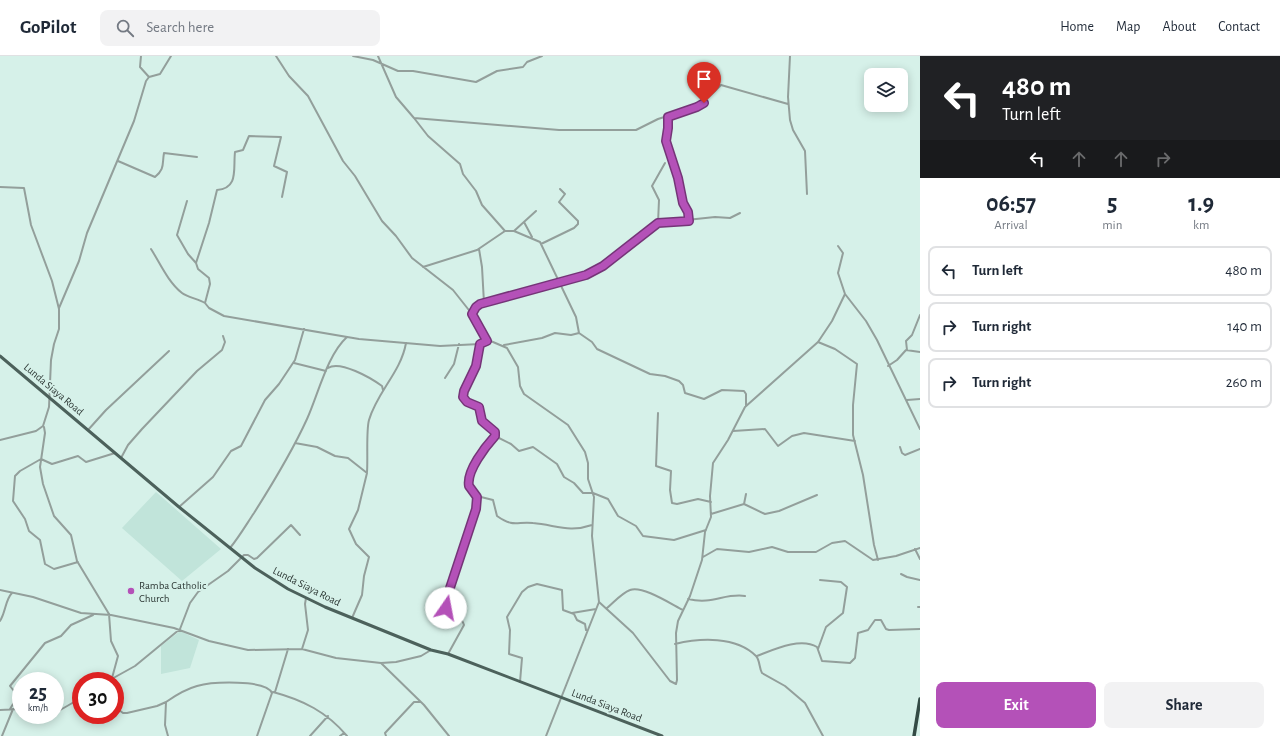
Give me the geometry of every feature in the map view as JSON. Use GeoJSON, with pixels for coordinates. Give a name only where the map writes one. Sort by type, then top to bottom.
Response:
{"type":"FeatureCollection","features":[{"type":"Feature","properties":{"kind":"highway"},"geometry":{"type":"LineString","coordinates":[[914,736],[920,699]]}},
{"type":"Feature","properties":{"kind":"main road","name":"Lunda Siaya Road"},"geometry":{"type":"LineString","coordinates":[[0,356],[179,507],[242,558],[276,582],[306,598],[431,650],[448,654],[662,736]]}},
{"type":"Feature","properties":{"kind":"street"},"geometry":{"type":"LineString","coordinates":[[141,56],[140,67],[149,77]]}},
{"type":"Feature","properties":{"kind":"street"},"geometry":{"type":"LineString","coordinates":[[59,310],[79,261],[87,234],[134,121],[142,91],[149,77],[160,74],[171,56]]}},
{"type":"Feature","properties":{"kind":"street"},"geometry":{"type":"LineString","coordinates":[[276,56],[289,76],[308,96],[344,161],[356,176],[379,217],[396,236],[409,254],[423,267],[448,285],[472,314],[485,337],[489,341],[503,345],[509,350],[517,364],[520,386],[524,394],[562,421],[575,434],[586,456],[588,479],[593,493],[592,542],[599,602],[586,631],[562,698],[546,736]]}},
{"type":"Feature","properties":{"kind":"street"},"geometry":{"type":"LineString","coordinates":[[353,56],[373,60],[398,71],[413,71],[476,82],[497,71],[523,67],[527,62],[542,56]]}},
{"type":"Feature","properties":{"kind":"street"},"geometry":{"type":"LineString","coordinates":[[378,56],[398,99],[428,136],[460,164],[463,174],[476,191],[482,204],[504,231]]}},
{"type":"Feature","properties":{"kind":"street"},"geometry":{"type":"LineString","coordinates":[[790,56],[788,104],[793,130],[805,151],[807,194]]}},
{"type":"Feature","properties":{"kind":"street"},"geometry":{"type":"LineString","coordinates":[[414,118],[559,130],[636,130],[656,120],[699,106],[721,85],[788,104]]}},
{"type":"Feature","properties":{"kind":"street"},"geometry":{"type":"LineString","coordinates":[[668,117],[666,141],[678,178],[683,203],[688,212],[689,221]]}},
{"type":"Feature","properties":{"kind":"street"},"geometry":{"type":"LineString","coordinates":[[196,263],[209,223],[217,190],[229,187],[234,181],[235,152],[243,150],[249,136],[281,137],[274,166],[287,172],[282,197]]}},
{"type":"Feature","properties":{"kind":"street"},"geometry":{"type":"LineString","coordinates":[[118,161],[155,177],[160,173],[163,166],[164,153],[197,157]]}},
{"type":"Feature","properties":{"kind":"street"},"geometry":{"type":"LineString","coordinates":[[658,223],[659,200],[652,186],[665,163]]}},
{"type":"Feature","properties":{"kind":"street"},"geometry":{"type":"LineString","coordinates":[[0,187],[24,188],[31,224],[52,281],[59,310],[59,330],[54,344],[51,360],[48,411],[43,426],[45,433],[41,459],[42,479],[50,507],[56,520],[72,535],[78,562],[109,614],[111,641],[118,656],[114,672]]}},
{"type":"Feature","properties":{"kind":"street"},"geometry":{"type":"LineString","coordinates":[[541,244],[574,228],[579,223],[559,202],[565,194],[560,189]]}},
{"type":"Feature","properties":{"kind":"street"},"geometry":{"type":"LineString","coordinates":[[187,201],[177,235],[186,252],[196,263],[198,269],[207,275],[210,280],[205,303]]}},
{"type":"Feature","properties":{"kind":"street"},"geometry":{"type":"LineString","coordinates":[[514,231],[536,211]]}},
{"type":"Feature","properties":{"kind":"street"},"geometry":{"type":"LineString","coordinates":[[472,314],[476,307],[484,303],[586,275],[598,269],[658,223],[689,221],[715,217],[730,218],[740,213]]}},
{"type":"Feature","properties":{"kind":"street"},"geometry":{"type":"LineString","coordinates":[[524,222],[533,238]]}},
{"type":"Feature","properties":{"kind":"street"},"geometry":{"type":"LineString","coordinates":[[423,267],[479,249],[504,231],[514,231],[533,238],[541,244],[560,282],[576,317],[579,333],[592,342],[598,349],[650,374],[665,376],[681,382],[686,394],[704,399],[720,390],[743,391],[746,394],[746,406]]}},
{"type":"Feature","properties":{"kind":"street"},"geometry":{"type":"LineString","coordinates":[[838,246],[843,253],[838,273],[844,294],[866,321],[879,344],[888,366],[907,400],[920,430]]}},
{"type":"Feature","properties":{"kind":"street"},"geometry":{"type":"LineString","coordinates":[[151,249],[171,281],[183,294],[196,298],[205,303],[209,308],[224,316],[347,336],[406,343],[440,346],[480,344],[489,341]]}},
{"type":"Feature","properties":{"kind":"street"},"geometry":{"type":"LineString","coordinates":[[479,249],[482,267],[484,303]]}},
{"type":"Feature","properties":{"kind":"street"},"geometry":{"type":"LineString","coordinates":[[599,602],[633,633],[666,676],[674,684],[677,680],[675,644],[676,627],[703,557],[706,530],[711,514],[713,463],[746,406],[818,342],[835,317],[844,294]]}},
{"type":"Feature","properties":{"kind":"street"},"geometry":{"type":"LineString","coordinates":[[907,350],[906,341],[912,335],[920,315]]}},
{"type":"Feature","properties":{"kind":"street"},"geometry":{"type":"LineString","coordinates":[[179,507],[213,477],[231,451],[241,446],[263,403],[293,363],[300,347],[304,328]]}},
{"type":"Feature","properties":{"kind":"street"},"geometry":{"type":"LineString","coordinates":[[503,345],[542,338],[554,333],[571,335],[579,333]]}},
{"type":"Feature","properties":{"kind":"street"},"geometry":{"type":"LineString","coordinates":[[121,458],[128,445],[142,429],[197,371],[222,350],[225,342],[223,336]]}},
{"type":"Feature","properties":{"kind":"street"},"geometry":{"type":"LineString","coordinates":[[230,548],[271,487],[295,443],[326,370],[340,345],[347,336]]}},
{"type":"Feature","properties":{"kind":"street"},"geometry":{"type":"LineString","coordinates":[[485,337],[487,340],[485,343]]}},
{"type":"Feature","properties":{"kind":"street"},"geometry":{"type":"LineString","coordinates":[[818,342],[835,349],[857,364],[852,405],[855,441],[863,475],[874,545],[878,560]]}},
{"type":"Feature","properties":{"kind":"street"},"geometry":{"type":"LineString","coordinates":[[352,618],[362,595],[364,576],[369,559],[356,544],[349,529],[358,510],[367,473],[368,422],[383,391],[400,363],[406,343]]}},
{"type":"Feature","properties":{"kind":"street"},"geometry":{"type":"LineString","coordinates":[[445,378],[454,364],[459,344]]}},
{"type":"Feature","properties":{"kind":"street"},"geometry":{"type":"LineString","coordinates":[[480,344],[476,366],[464,391],[463,397],[467,402],[479,407],[482,421],[495,432],[495,436],[511,444],[519,451],[533,447],[558,464],[564,477],[574,483],[582,492],[593,493],[610,501],[618,516],[636,526],[645,537],[674,540],[706,530]]}},
{"type":"Feature","properties":{"kind":"street"},"geometry":{"type":"LineString","coordinates":[[888,366],[897,360],[907,350]]}},
{"type":"Feature","properties":{"kind":"street"},"geometry":{"type":"LineString","coordinates":[[907,350],[920,352]]}},
{"type":"Feature","properties":{"kind":"street"},"geometry":{"type":"LineString","coordinates":[[88,430],[106,410],[170,351]]}},
{"type":"Feature","properties":{"kind":"street"},"geometry":{"type":"LineString","coordinates":[[293,363],[326,370],[334,365],[342,366],[373,380],[382,386],[383,391]]}},
{"type":"Feature","properties":{"kind":"street"},"geometry":{"type":"LineString","coordinates":[[907,400],[920,399]]}},
{"type":"Feature","properties":{"kind":"street"},"geometry":{"type":"LineString","coordinates":[[658,413],[656,466],[670,471],[672,503],[677,504],[698,499],[711,502]]}},
{"type":"Feature","properties":{"kind":"street"},"geometry":{"type":"LineString","coordinates":[[0,440],[36,431],[43,426]]}},
{"type":"Feature","properties":{"kind":"street"},"geometry":{"type":"LineString","coordinates":[[732,431],[757,428],[765,429],[778,446],[792,436],[804,433],[855,441]]}},
{"type":"Feature","properties":{"kind":"street"},"geometry":{"type":"LineString","coordinates":[[495,436],[484,447],[469,476],[469,486],[477,496],[493,500],[497,516],[514,524],[532,522],[567,530],[584,528],[592,525]]}},
{"type":"Feature","properties":{"kind":"street"},"geometry":{"type":"LineString","coordinates":[[295,443],[317,447],[335,456],[348,458],[367,473]]}},
{"type":"Feature","properties":{"kind":"street"},"geometry":{"type":"LineString","coordinates":[[900,447],[902,453],[905,454],[920,449]]}},
{"type":"Feature","properties":{"kind":"street"},"geometry":{"type":"LineString","coordinates":[[41,459],[52,464],[78,456],[86,462],[115,453]]}},
{"type":"Feature","properties":{"kind":"street"},"geometry":{"type":"LineString","coordinates":[[41,459],[15,475],[13,501],[25,519],[29,531],[40,540],[46,565],[56,569],[78,562]]}},
{"type":"Feature","properties":{"kind":"street"},"geometry":{"type":"LineString","coordinates":[[744,504],[746,494]]}},
{"type":"Feature","properties":{"kind":"street"},"geometry":{"type":"LineString","coordinates":[[711,514],[744,504],[765,514],[817,495]]}},
{"type":"Feature","properties":{"kind":"street"},"geometry":{"type":"LineString","coordinates":[[448,654],[464,623],[447,610],[446,600],[475,516],[477,496]]}},
{"type":"Feature","properties":{"kind":"street"},"geometry":{"type":"LineString","coordinates":[[124,672],[135,666],[180,629],[190,603],[198,592],[222,576],[246,554],[254,559],[257,558],[291,525],[300,535]]}},
{"type":"Feature","properties":{"kind":"street"},"geometry":{"type":"LineString","coordinates":[[703,557],[717,549],[749,552],[772,547],[788,552],[816,552],[832,543],[845,541],[850,543],[869,559],[878,560],[920,548]]}},
{"type":"Feature","properties":{"kind":"street"},"geometry":{"type":"LineString","coordinates":[[915,549],[920,559]]}},
{"type":"Feature","properties":{"kind":"street"},"geometry":{"type":"LineString","coordinates":[[901,574],[920,580]]}},
{"type":"Feature","properties":{"kind":"street"},"geometry":{"type":"LineString","coordinates":[[820,580],[841,582],[847,587],[843,613],[826,627],[818,649],[822,661],[850,662],[855,658],[858,633],[868,630],[876,620],[882,621],[887,630],[920,629]]}},
{"type":"Feature","properties":{"kind":"street"},"geometry":{"type":"LineString","coordinates":[[520,682],[522,658],[509,654],[510,630],[507,619],[508,614],[522,592],[528,587],[537,584],[560,589],[563,592],[563,610],[572,613],[596,609]]}},
{"type":"Feature","properties":{"kind":"street"},"geometry":{"type":"LineString","coordinates":[[607,608],[626,592],[635,589],[648,592],[683,610]]}},
{"type":"Feature","properties":{"kind":"street"},"geometry":{"type":"LineString","coordinates":[[0,590],[33,597],[69,610],[94,614],[109,614],[180,629],[209,641],[248,650],[302,649],[336,658],[381,663],[396,662],[421,656],[431,650]]}},
{"type":"Feature","properties":{"kind":"street"},"geometry":{"type":"LineString","coordinates":[[0,620],[4,615],[8,597],[12,593]]}},
{"type":"Feature","properties":{"kind":"street"},"geometry":{"type":"LineString","coordinates":[[688,599],[706,601],[717,600],[731,595],[745,596]]}},
{"type":"Feature","properties":{"kind":"street"},"geometry":{"type":"LineString","coordinates":[[302,649],[308,630],[305,604],[306,598]]}},
{"type":"Feature","properties":{"kind":"street"},"geometry":{"type":"LineString","coordinates":[[572,613],[577,620],[585,624],[586,631]]}},
{"type":"Feature","properties":{"kind":"street"},"geometry":{"type":"LineString","coordinates":[[0,710],[10,709],[18,696],[10,686],[44,645],[61,636],[71,625],[94,614]]}},
{"type":"Feature","properties":{"kind":"street"},"geometry":{"type":"LineString","coordinates":[[675,644],[692,640],[733,642],[757,656],[762,673],[785,686],[805,703],[812,720],[823,736]]}},
{"type":"Feature","properties":{"kind":"street"},"geometry":{"type":"LineString","coordinates":[[757,656],[798,644],[810,644],[818,649]]}},
{"type":"Feature","properties":{"kind":"street"},"geometry":{"type":"LineString","coordinates":[[275,692],[288,649]]}},
{"type":"Feature","properties":{"kind":"street"},"geometry":{"type":"LineString","coordinates":[[381,663],[424,705],[448,736]]}},
{"type":"Feature","properties":{"kind":"street"},"geometry":{"type":"LineString","coordinates":[[124,713],[158,706],[186,690],[212,684],[244,684],[265,687],[272,691],[297,699],[328,716],[347,736]]}},
{"type":"Feature","properties":{"kind":"street"},"geometry":{"type":"LineString","coordinates":[[257,736],[272,691]]}},
{"type":"Feature","properties":{"kind":"street"},"geometry":{"type":"LineString","coordinates":[[166,702],[165,725],[168,736]]}},
{"type":"Feature","properties":{"kind":"street"},"geometry":{"type":"LineString","coordinates":[[386,736],[385,733],[414,702],[420,702],[424,705]]}},
{"type":"Feature","properties":{"kind":"street"},"geometry":{"type":"LineString","coordinates":[[2,736],[12,711]]}},
{"type":"Feature","properties":{"kind":"street"},"geometry":{"type":"LineString","coordinates":[[310,736],[328,716]]}},
{"type":"Feature","properties":{"kind":"street"},"geometry":{"type":"LineString","coordinates":[[340,736],[344,733]]}},
{"type":"Feature","properties":{"kind":"shaded area"},"geometry":{"type":"Polygon","coordinates":[[[156,492],[221,549],[182,581],[122,528],[156,492]]]}},
{"type":"Feature","properties":{"kind":"shaded area"},"geometry":{"type":"Polygon","coordinates":[[[180,631],[199,640],[190,668],[161,674],[161,646],[180,631]]]}},
{"type":"Feature","properties":{"kind":"place","name":"Ramba Catholic Church"},"geometry":{"type":"Point","coordinates":[131,591]}},
{"type":"Feature","properties":{"kind":"route"},"geometry":{"type":"LineString","coordinates":[[446,608],[446,600],[474,520],[476,509],[477,497],[469,486],[469,476],[484,447],[495,436],[495,432],[482,421],[481,410],[479,407],[467,402],[463,397],[464,391],[476,366],[480,344],[487,341],[472,314],[474,309],[482,303],[586,275],[603,266],[635,239],[656,226],[658,223],[689,221],[688,212],[683,203],[679,181],[667,146],[666,137],[668,117],[704,103]]}}]}
